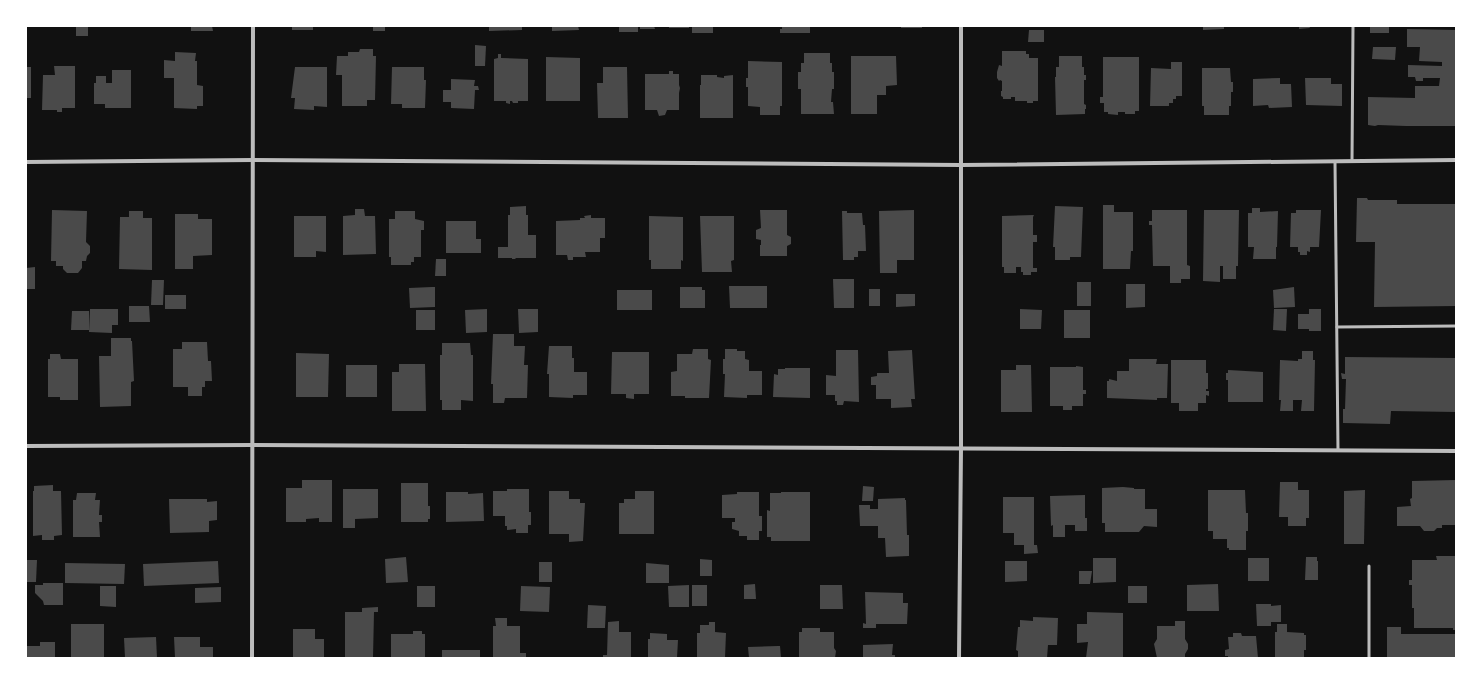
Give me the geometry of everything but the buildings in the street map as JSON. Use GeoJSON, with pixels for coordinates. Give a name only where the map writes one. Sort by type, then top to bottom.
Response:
{"type":"FeatureCollection","features":[{"type":"Feature","properties":{"kind":"street"},"geometry":{"type":"LineString","coordinates":[[252,658],[253,26]]}},
{"type":"Feature","properties":{"kind":"street"},"geometry":{"type":"LineString","coordinates":[[959,658],[961,449],[961,26]]}},
{"type":"Feature","properties":{"kind":"street"},"geometry":{"type":"LineString","coordinates":[[26,162],[253,160],[961,165],[1456,160]]}},
{"type":"Feature","properties":{"kind":"street"},"geometry":{"type":"LineString","coordinates":[[26,446],[252,445],[1456,450]]}},
{"type":"Feature","properties":{"kind":"lane"},"geometry":{"type":"LineString","coordinates":[[1352,161],[1353,26]]}},
{"type":"Feature","properties":{"kind":"lane"},"geometry":{"type":"LineString","coordinates":[[1336,162],[1338,450]]}},
{"type":"Feature","properties":{"kind":"lane"},"geometry":{"type":"LineString","coordinates":[[1337,327],[1456,326]]}},
{"type":"Feature","properties":{"kind":"lane"},"geometry":{"type":"LineString","coordinates":[[1369,566],[1369,658]]}}]}
